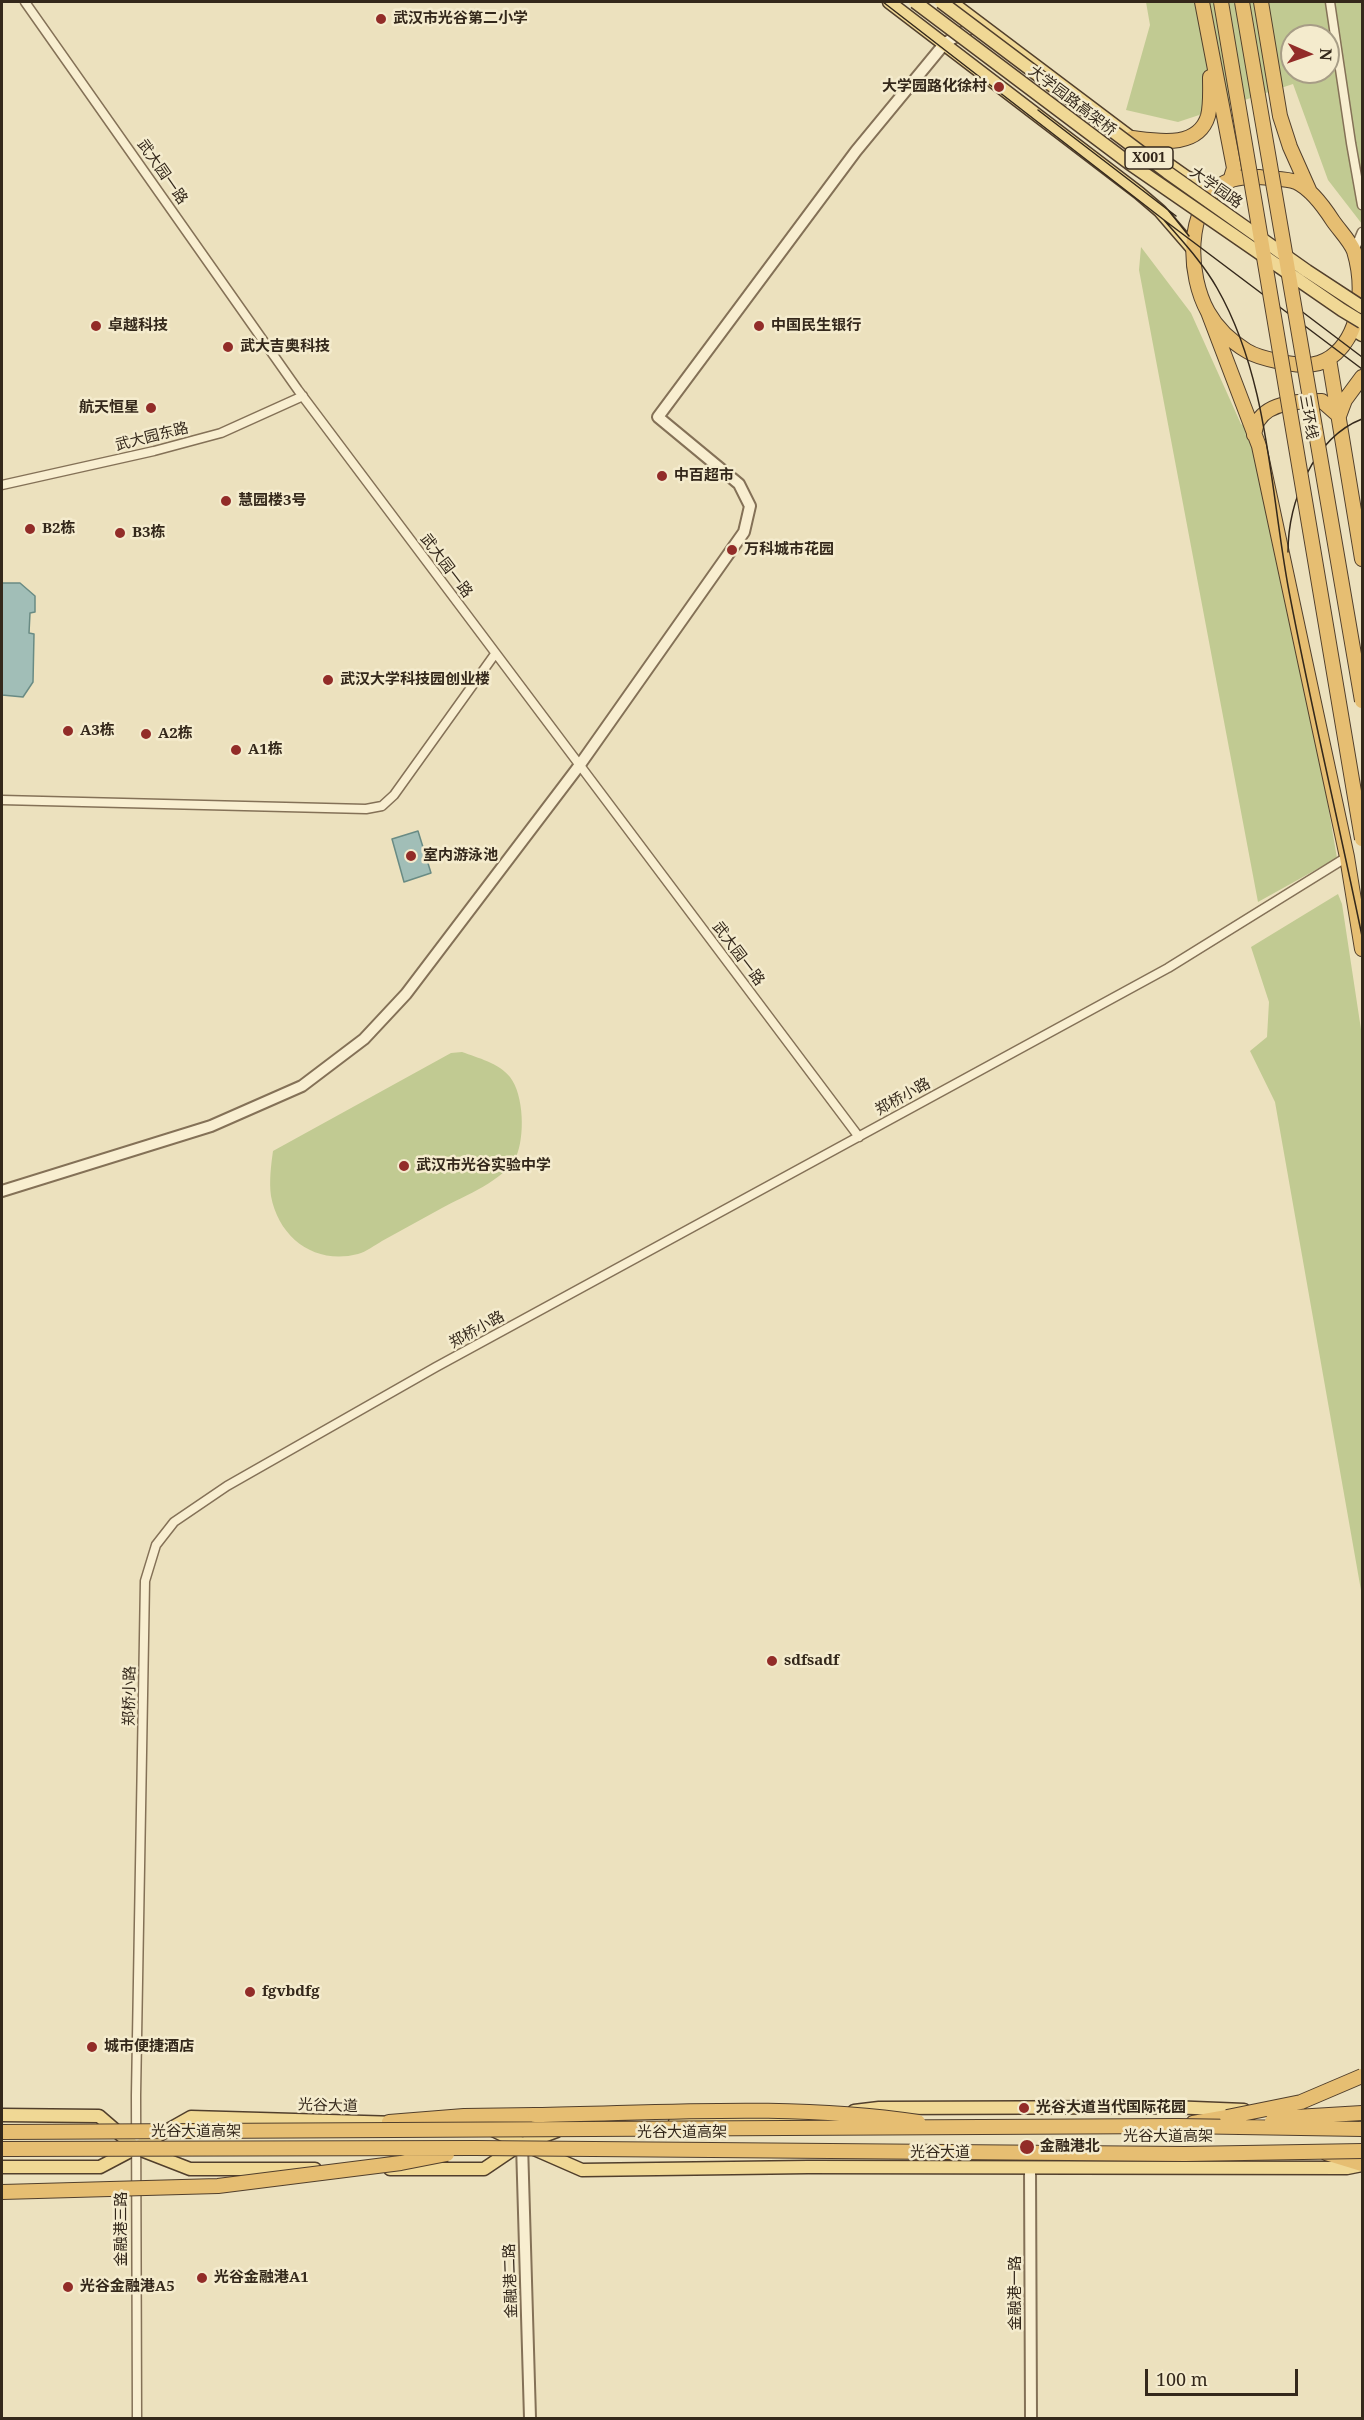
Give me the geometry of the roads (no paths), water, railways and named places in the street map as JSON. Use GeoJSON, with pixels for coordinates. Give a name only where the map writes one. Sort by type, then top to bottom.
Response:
{"type":"FeatureCollection","features":[{"type":"Feature","properties":{"kind":"highway"},"geometry":{"type":"LineString","coordinates":[[1202,2],[1234,168],[1230,181]]}},
{"type":"Feature","properties":{"kind":"highway","name":"三环线"},"geometry":{"type":"LineString","coordinates":[[1221,2],[1362,839]]}},
{"type":"Feature","properties":{"kind":"highway","name":"三环线"},"geometry":{"type":"LineString","coordinates":[[1242,2],[1362,701]]}},
{"type":"Feature","properties":{"kind":"highway"},"geometry":{"type":"LineString","coordinates":[[1261,2],[1280,116],[1290,147],[1311,194]]}},
{"type":"Feature","properties":{"kind":"highway"},"geometry":{"type":"LineString","coordinates":[[1132,138],[1165,142],[1180,140],[1192,136],[1201,127],[1208,117],[1211,48]]}},
{"type":"Feature","properties":{"kind":"highway"},"geometry":{"type":"LineString","coordinates":[[1208,312],[1233,341],[1248,352],[1261,358],[1314,366],[1329,359],[1360,329],[1361,295],[1357,257],[1324,207],[1311,194],[1295,182],[1260,177],[1239,178],[1224,184],[1217,190],[1196,223],[1192,248],[1193,266],[1208,312],[1259,446],[1347,857],[1362,949]]}},
{"type":"Feature","properties":{"kind":"highway"},"geometry":{"type":"LineString","coordinates":[[1329,359],[1362,560]]}},
{"type":"Feature","properties":{"kind":"highway"},"geometry":{"type":"LineString","coordinates":[[1339,416],[1345,400],[1362,377]]}},
{"type":"Feature","properties":{"kind":"highway"},"geometry":{"type":"LineString","coordinates":[[1254,435],[1258,420],[1272,408],[1283,404],[1322,401],[1339,416]]}},
{"type":"Feature","properties":{"kind":"highway"},"geometry":{"type":"LineString","coordinates":[[1178,2126],[1301,2102],[1362,2076]]}},
{"type":"Feature","properties":{"kind":"highway"},"geometry":{"type":"LineString","coordinates":[[389,2122],[464,2116],[756,2111],[876,2116],[961,2129]]}},
{"type":"Feature","properties":{"kind":"highway"},"geometry":{"type":"LineString","coordinates":[[1239,2127],[1296,2117],[1362,2114]]}},
{"type":"Feature","properties":{"kind":"highway","name":"光谷大道高架"},"geometry":{"type":"LineString","coordinates":[[2,2132],[961,2129],[1178,2126],[1362,2129]]}},
{"type":"Feature","properties":{"kind":"highway"},"geometry":{"type":"LineString","coordinates":[[2,2192],[218,2186],[401,2163],[475,2148]]}},
{"type":"Feature","properties":{"kind":"highway","name":"光谷大道高架"},"geometry":{"type":"LineString","coordinates":[[2,2149],[475,2148],[1185,2154],[1362,2151]]}},
{"type":"Feature","properties":{"kind":"highway"},"geometry":{"type":"LineString","coordinates":[[1318,2151],[1362,2164]]}},
{"type":"Feature","properties":{"kind":"main road","name":"X001"},"geometry":{"type":"LineString","coordinates":[[889,2],[1160,211],[1192,248]]}},
{"type":"Feature","properties":{"kind":"main road","name":"大学园路高架桥"},"geometry":{"type":"LineString","coordinates":[[915,2],[1129,163],[1332,304],[1360,329]]}},
{"type":"Feature","properties":{"kind":"main road","name":"大学园路"},"geometry":{"type":"LineString","coordinates":[[941,2],[1167,172],[1306,271],[1362,307]]}},
{"type":"Feature","properties":{"kind":"main road","name":"大学园路"},"geometry":{"type":"LineString","coordinates":[[951,2],[1186,177],[1217,190]]}},
{"type":"Feature","properties":{"kind":"main road"},"geometry":{"type":"LineString","coordinates":[[2,2115],[99,2116],[136,2148],[190,2169],[484,2169],[522,2144],[581,2123],[794,2121],[879,2108],[1170,2107],[1362,2114]]}},
{"type":"Feature","properties":{"kind":"main road","name":"光谷大道"},"geometry":{"type":"LineString","coordinates":[[2,2167],[100,2167],[191,2117],[483,2125],[582,2170],[808,2167],[1347,2168],[1362,2164]]}},
{"type":"Feature","properties":{"kind":"street","name":"武大园一路"},"geometry":{"type":"LineString","coordinates":[[25,2],[303,396],[859,1137]]}},
{"type":"Feature","properties":{"kind":"street"},"geometry":{"type":"LineString","coordinates":[[1330,2],[1362,205]]}},
{"type":"Feature","properties":{"kind":"street"},"geometry":{"type":"LineString","coordinates":[[2,1191],[211,1126],[302,1086],[364,1039],[406,994],[579,766],[744,532],[750,506],[739,484],[658,417],[856,152],[945,43],[979,23]]}},
{"type":"Feature","properties":{"kind":"street"},"geometry":{"type":"LineString","coordinates":[[1357,257],[1362,232]]}},
{"type":"Feature","properties":{"kind":"street","name":"武大园东路"},"geometry":{"type":"LineString","coordinates":[[2,485],[154,451],[221,433],[303,396]]}},
{"type":"Feature","properties":{"kind":"street"},"geometry":{"type":"LineString","coordinates":[[2,800],[366,809],[382,806],[394,795],[495,654]]}},
{"type":"Feature","properties":{"kind":"street","name":"郑桥小路"},"geometry":{"type":"LineString","coordinates":[[136,2148],[145,1581],[156,1545],[174,1522],[227,1486],[436,1368],[1168,968],[1347,857]]}},
{"type":"Feature","properties":{"kind":"street","name":"金融港二路"},"geometry":{"type":"LineString","coordinates":[[522,2144],[530,2418]]}},
{"type":"Feature","properties":{"kind":"street","name":"金融港三路"},"geometry":{"type":"LineString","coordinates":[[136,2148],[136,2418]]}},
{"type":"Feature","properties":{"kind":"street","name":"金融港一路"},"geometry":{"type":"LineString","coordinates":[[1030,2167],[1030,2418]]}},
{"type":"Feature","properties":{"kind":"water"},"geometry":{"type":"Polygon","coordinates":[[[2,583],[20,583],[35,596],[35,612],[30,613],[29,633],[34,634],[33,682],[23,697],[2,695],[2,583]]]}},
{"type":"Feature","properties":{"kind":"water","name":"室内游泳池"},"geometry":{"type":"Polygon","coordinates":[[[418,831],[431,873],[404,882],[392,839],[418,831]]]}},
{"type":"Feature","properties":{"kind":"tram line"},"geometry":{"type":"LineString","coordinates":[[883,2],[1164,220],[1362,369]]}},
{"type":"Feature","properties":{"kind":"tram line"},"geometry":{"type":"LineString","coordinates":[[1038,110],[1176,216]]}},
{"type":"Feature","properties":{"kind":"tram line"},"geometry":{"type":"LineString","coordinates":[[1169,211],[1189,236]]}},
{"type":"Feature","properties":{"kind":"tram line"},"geometry":{"type":"LineString","coordinates":[[1164,220],[1217,288],[1234,322],[1247,358],[1265,433],[1288,586],[1362,936]]}},
{"type":"Feature","properties":{"kind":"tram line"},"geometry":{"type":"LineString","coordinates":[[1288,301],[1362,357]]}},
{"type":"Feature","properties":{"kind":"tram line"},"geometry":{"type":"LineString","coordinates":[[1288,552],[1293,513],[1298,493],[1307,474],[1330,441],[1345,428],[1362,419]]}},
{"type":"Feature","properties":{"kind":"place","name":"武汉市光谷第二小学"},"geometry":{"type":"Point","coordinates":[381,19]}},
{"type":"Feature","properties":{"kind":"place","name":"大学园路化徐村"},"geometry":{"type":"Point","coordinates":[999,87]}},
{"type":"Feature","properties":{"kind":"place","name":"卓越科技"},"geometry":{"type":"Point","coordinates":[96,326]}},
{"type":"Feature","properties":{"kind":"place","name":"中国民生银行"},"geometry":{"type":"Point","coordinates":[759,326]}},
{"type":"Feature","properties":{"kind":"place","name":"武大吉奥科技"},"geometry":{"type":"Point","coordinates":[228,347]}},
{"type":"Feature","properties":{"kind":"place","name":"航天恒星"},"geometry":{"type":"Point","coordinates":[151,408]}},
{"type":"Feature","properties":{"kind":"place","name":"中百超市"},"geometry":{"type":"Point","coordinates":[662,476]}},
{"type":"Feature","properties":{"kind":"place","name":"慧园楼3号"},"geometry":{"type":"Point","coordinates":[226,501]}},
{"type":"Feature","properties":{"kind":"place","name":"B2栋"},"geometry":{"type":"Point","coordinates":[30,529]}},
{"type":"Feature","properties":{"kind":"place","name":"B3栋"},"geometry":{"type":"Point","coordinates":[120,533]}},
{"type":"Feature","properties":{"kind":"place","name":"万科城市花园"},"geometry":{"type":"Point","coordinates":[732,550]}},
{"type":"Feature","properties":{"kind":"place","name":"武汉大学科技园创业楼"},"geometry":{"type":"Point","coordinates":[328,680]}},
{"type":"Feature","properties":{"kind":"place","name":"A3栋"},"geometry":{"type":"Point","coordinates":[68,731]}},
{"type":"Feature","properties":{"kind":"place","name":"A2栋"},"geometry":{"type":"Point","coordinates":[146,734]}},
{"type":"Feature","properties":{"kind":"place","name":"A1栋"},"geometry":{"type":"Point","coordinates":[236,750]}},
{"type":"Feature","properties":{"kind":"place","name":"室内游泳池"},"geometry":{"type":"Point","coordinates":[411,856]}},
{"type":"Feature","properties":{"kind":"place","name":"武汉市光谷实验中学"},"geometry":{"type":"Point","coordinates":[404,1166]}},
{"type":"Feature","properties":{"kind":"place","name":"sdfsadf"},"geometry":{"type":"Point","coordinates":[772,1661]}},
{"type":"Feature","properties":{"kind":"place","name":"fgvbdfg"},"geometry":{"type":"Point","coordinates":[250,1992]}},
{"type":"Feature","properties":{"kind":"place","name":"城市便捷酒店"},"geometry":{"type":"Point","coordinates":[92,2047]}},
{"type":"Feature","properties":{"kind":"place","name":"光谷大道当代国际花园"},"geometry":{"type":"Point","coordinates":[1024,2108]}},
{"type":"Feature","properties":{"kind":"place","name":"金融港北"},"geometry":{"type":"Point","coordinates":[1027,2147]}},
{"type":"Feature","properties":{"kind":"place","name":"光谷金融港A1"},"geometry":{"type":"Point","coordinates":[202,2278]}},
{"type":"Feature","properties":{"kind":"place","name":"光谷金融港A5"},"geometry":{"type":"Point","coordinates":[68,2287]}}]}
